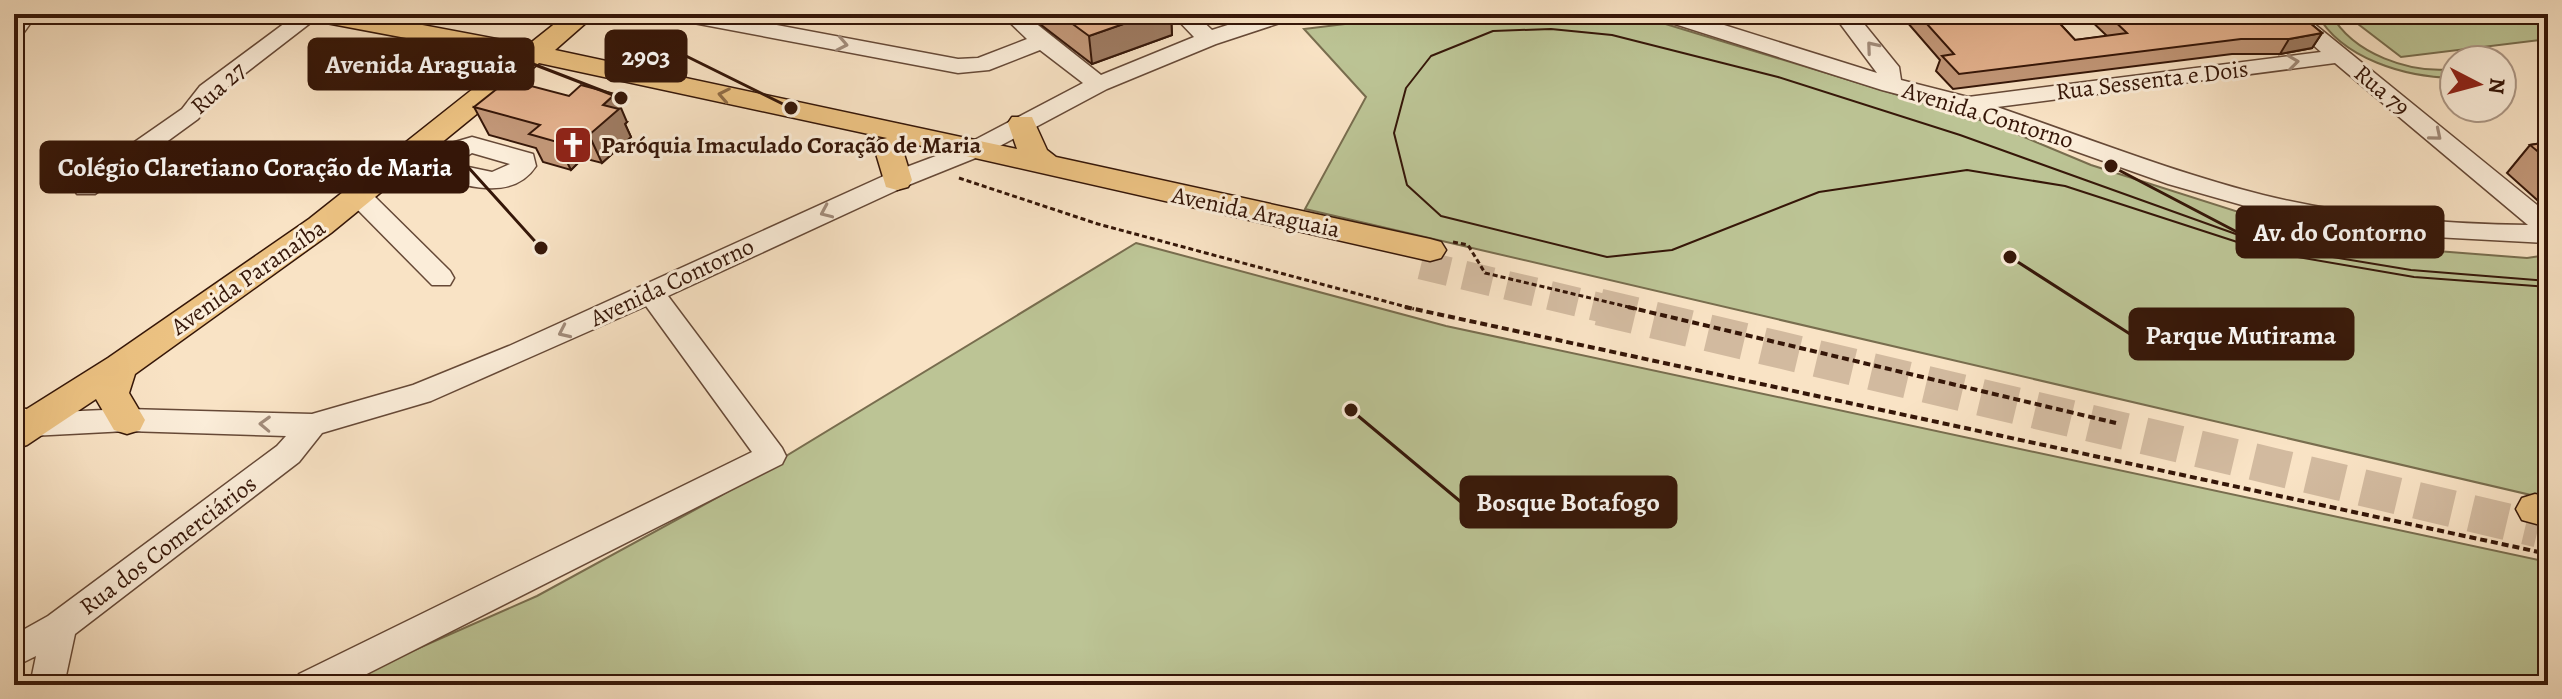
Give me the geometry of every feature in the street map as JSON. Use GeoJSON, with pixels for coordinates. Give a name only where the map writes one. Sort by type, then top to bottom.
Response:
{"type":"FeatureCollection","features":[{"type":"Feature","properties":{"kind":"main road","name":"Avenida Paranaíba"},"geometry":{"type":"LineString","coordinates":[[20,425],[120,367],[359,196],[422,162],[525,62],[583,14]]}},
{"type":"Feature","properties":{"kind":"main road","name":"Avenida Araguaia"},"geometry":{"type":"LineString","coordinates":[[321,15],[342,28],[525,62],[935,165],[1431,251]]}},
{"type":"Feature","properties":{"kind":"main road","name":"Avenida Araguaia"},"geometry":{"type":"LineString","coordinates":[[525,62],[621,98],[889,147],[935,165],[1049,167],[1431,251]]}},
{"type":"Feature","properties":{"kind":"main road"},"geometry":{"type":"LineString","coordinates":[[1022,123],[1034,155],[1049,167]]}},
{"type":"Feature","properties":{"kind":"main road"},"geometry":{"type":"LineString","coordinates":[[889,147],[935,165]]}},
{"type":"Feature","properties":{"kind":"main road"},"geometry":{"type":"LineString","coordinates":[[120,367],[111,394],[127,420]]}},
{"type":"Feature","properties":{"kind":"street"},"geometry":{"type":"LineString","coordinates":[[14,30],[26,14]]}},
{"type":"Feature","properties":{"kind":"street"},"geometry":{"type":"LineString","coordinates":[[683,14],[958,66],[981,65],[1042,41]]}},
{"type":"Feature","properties":{"kind":"street"},"geometry":{"type":"LineString","coordinates":[[1012,14],[1099,84]]}},
{"type":"Feature","properties":{"kind":"street"},"geometry":{"type":"LineString","coordinates":[[1183,14],[1208,39]]}},
{"type":"Feature","properties":{"kind":"street","name":"Avenida Contorno"},"geometry":{"type":"LineString","coordinates":[[20,425],[127,420],[312,425],[421,393],[519,353],[650,291],[935,165],[1099,84],[1208,39],[1284,14]]}},
{"type":"Feature","properties":{"kind":"street","name":"Avenida Contorno"},"geometry":{"type":"LineString","coordinates":[[1667,14],[1890,85],[1965,104],[2240,197],[2304,213],[2438,233],[2548,231]]}},
{"type":"Feature","properties":{"kind":"street"},"geometry":{"type":"LineString","coordinates":[[1844,14],[1888,67],[1890,85]]}},
{"type":"Feature","properties":{"kind":"street","name":"Rua 79"},"geometry":{"type":"LineString","coordinates":[[2289,14],[2548,231]]}},
{"type":"Feature","properties":{"kind":"street","name":"Rua 27"},"geometry":{"type":"LineString","coordinates":[[86,188],[190,114],[208,91],[321,15]]}},
{"type":"Feature","properties":{"kind":"street","name":"Rua Sessenta e Dois"},"geometry":{"type":"LineString","coordinates":[[1965,104],[2339,56]]}},
{"type":"Feature","properties":{"kind":"street"},"geometry":{"type":"LineString","coordinates":[[359,196],[441,278]]}},
{"type":"Feature","properties":{"kind":"street"},"geometry":{"type":"LineString","coordinates":[[311,685],[771,456],[650,291]]}},
{"type":"Feature","properties":{"kind":"street","name":"Rua dos Comerciários"},"geometry":{"type":"LineString","coordinates":[[14,652],[60,626],[288,454],[312,425]]}},
{"type":"Feature","properties":{"kind":"street"},"geometry":{"type":"LineString","coordinates":[[47,685],[60,626]]}},
{"type":"Feature","properties":{"kind":"path"},"geometry":{"type":"LineString","coordinates":[[935,165],[1098,224],[1395,305],[2543,527]]}},
{"type":"Feature","properties":{"kind":"path"},"geometry":{"type":"LineString","coordinates":[[1431,251],[1468,245],[1485,273],[2116,423]]}},
{"type":"Feature","properties":{"kind":"green space"},"geometry":{"type":"Polygon","coordinates":[[[1427,14],[1615,14],[1646,18],[1993,124],[2091,165],[2298,231],[2411,249],[2527,258],[2548,255],[2548,499],[1305,209],[1366,97],[1304,29],[1427,14]]]}},
{"type":"Feature","properties":{"kind":"green space"},"geometry":{"type":"Polygon","coordinates":[[[2317,14],[2331,14],[2353,40],[2368,50],[2402,64],[2438,70],[2438,77],[2376,62],[2358,54],[2328,30],[2317,14]]]}},
{"type":"Feature","properties":{"kind":"green space"},"geometry":{"type":"Polygon","coordinates":[[[2345,14],[2524,14],[2548,30],[2548,39],[2507,44],[2438,44],[2438,52],[2401,57],[2345,14]]]}},
{"type":"Feature","properties":{"kind":"green space"},"geometry":{"type":"Polygon","coordinates":[[[1136,243],[1446,326],[2548,562],[2548,685],[335,685],[537,596],[722,495],[1136,243]]]}},
{"type":"Feature","properties":{"kind":"building"},"geometry":{"type":"Polygon","coordinates":[[[1059,14],[1152,14],[1089,36],[1059,14]]]}},
{"type":"Feature","properties":{"kind":"building"},"geometry":{"type":"Polygon","coordinates":[[[1918,14],[2051,14],[2075,40],[2127,33],[2107,14],[2299,14],[2322,33],[2289,39],[2241,39],[1959,74],[1942,56],[1954,54],[1918,14]]]}},
{"type":"Feature","properties":{"kind":"building"},"geometry":{"type":"Polygon","coordinates":[[[508,80],[569,96],[581,85],[615,94],[603,105],[619,109],[589,135],[570,130],[557,142],[529,134],[540,125],[474,107],[508,80]]]}},
{"type":"Feature","properties":{"kind":"building"},"geometry":{"type":"Polygon","coordinates":[[[2548,142],[2548,160],[2530,145],[2548,142]]]}},
{"type":"Feature","properties":{"kind":"tunnel"},"geometry":{"type":"LineString","coordinates":[[1421,265],[1607,309]]}},
{"type":"Feature","properties":{"kind":"tunnel"},"geometry":{"type":"LineString","coordinates":[[1599,307],[2538,529]]}},
{"type":"Feature","properties":{"kind":"tram line"},"geometry":{"type":"LineString","coordinates":[[2548,281],[2411,270],[2272,247],[1960,135],[1778,77],[1612,35],[1551,29],[1493,31],[1431,56],[1406,88],[1394,133],[1407,185],[1441,216],[1607,257],[1672,250],[1819,192],[1967,170],[2065,186],[2268,252],[2414,277],[2548,287]]}},
{"type":"Feature","properties":{"kind":"place","name":"Avenida Araguaia"},"geometry":{"type":"Point","coordinates":[621,98]}},
{"type":"Feature","properties":{"kind":"place","name":"2903"},"geometry":{"type":"Point","coordinates":[791,108]}},
{"type":"Feature","properties":{"kind":"place","name":"Paróquia Imaculado Coração de Maria"},"geometry":{"type":"Point","coordinates":[573,145]}},
{"type":"Feature","properties":{"kind":"place","name":"Av. do Contorno"},"geometry":{"type":"Point","coordinates":[2111,166]}},
{"type":"Feature","properties":{"kind":"place","name":"Colégio Claretiano Coração de Maria"},"geometry":{"type":"Point","coordinates":[541,248]}},
{"type":"Feature","properties":{"kind":"place","name":"Parque Mutirama"},"geometry":{"type":"Point","coordinates":[2010,257]}},
{"type":"Feature","properties":{"kind":"place","name":"Bosque Botafogo"},"geometry":{"type":"Point","coordinates":[1351,410]}}]}
